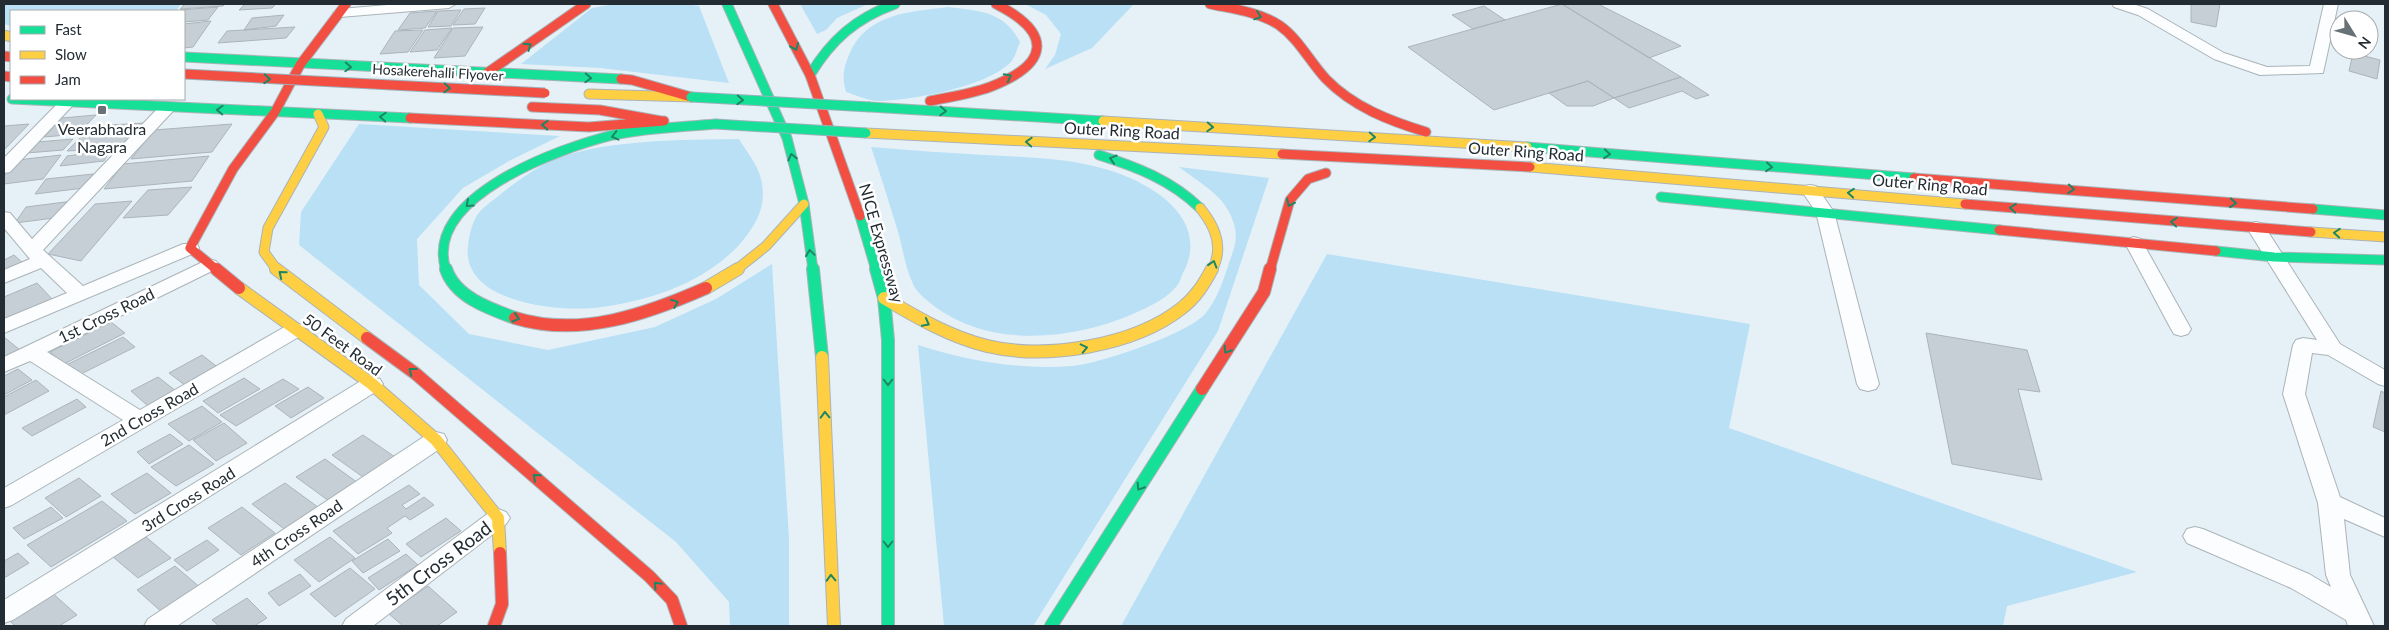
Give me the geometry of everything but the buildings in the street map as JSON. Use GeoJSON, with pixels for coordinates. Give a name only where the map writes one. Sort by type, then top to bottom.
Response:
{"type":"FeatureCollection","features":[{"type":"Feature","properties":{"kind":"main road"},"geometry":{"type":"LineString","coordinates":[[487,73],[586,4]]}},
{"type":"Feature","properties":{"kind":"main road","name":"NICE Expressway"},"geometry":{"type":"LineString","coordinates":[[773,4],[810,75],[859,214],[884,298],[888,340],[888,626]]}},
{"type":"Feature","properties":{"kind":"main road"},"geometry":{"type":"LineString","coordinates":[[810,75],[828,44],[853,22],[872,12],[895,4]]}},
{"type":"Feature","properties":{"kind":"main road"},"geometry":{"type":"LineString","coordinates":[[894,108],[956,96],[994,84],[1014,75],[1025,66],[1039,46],[1035,26],[1024,17],[996,4]]}},
{"type":"Feature","properties":{"kind":"main road"},"geometry":{"type":"LineString","coordinates":[[1210,4],[1250,13],[1278,25],[1294,38],[1334,87],[1357,104],[1421,131],[1472,143]]}},
{"type":"Feature","properties":{"kind":"main road"},"geometry":{"type":"LineString","coordinates":[[724,6],[787,138],[804,204],[821,332],[834,626]]}},
{"type":"Feature","properties":{"kind":"main road"},"geometry":{"type":"LineString","coordinates":[[190,248],[233,169],[275,112],[300,65],[343,8]]}},
{"type":"Feature","properties":{"kind":"main road"},"geometry":{"type":"LineString","coordinates":[[185,57],[300,65],[632,80],[691,97]]}},
{"type":"Feature","properties":{"kind":"main road","name":"Hosakerehalli Flyover"},"geometry":{"type":"LineString","coordinates":[[185,74],[550,93]]}},
{"type":"Feature","properties":{"kind":"main road"},"geometry":{"type":"LineString","coordinates":[[574,94],[691,97]]}},
{"type":"Feature","properties":{"kind":"main road"},"geometry":{"type":"LineString","coordinates":[[270,96],[298,97]]}},
{"type":"Feature","properties":{"kind":"main road","name":"Outer Ring Road"},"geometry":{"type":"LineString","coordinates":[[691,97],[1472,143],[2385,215]]}},
{"type":"Feature","properties":{"kind":"main road"},"geometry":{"type":"LineString","coordinates":[[30,100],[588,127],[664,121]]}},
{"type":"Feature","properties":{"kind":"main road"},"geometry":{"type":"LineString","coordinates":[[528,107],[600,110],[664,121]]}},
{"type":"Feature","properties":{"kind":"main road"},"geometry":{"type":"LineString","coordinates":[[318,114],[324,127],[268,228],[264,252],[277,270],[416,374],[649,576],[672,600],[681,626]]}},
{"type":"Feature","properties":{"kind":"main road","name":"Outer Ring Road"},"geometry":{"type":"LineString","coordinates":[[664,121],[1059,144],[1532,167],[2256,228],[2385,237]]}},
{"type":"Feature","properties":{"kind":"main road"},"geometry":{"type":"LineString","coordinates":[[715,124],[636,131],[582,144],[528,165],[482,193],[455,217],[446,240],[442,258],[450,279],[468,298],[495,312],[537,324],[600,323],[673,304],[713,284],[766,246],[804,204]]}},
{"type":"Feature","properties":{"kind":"main road"},"geometry":{"type":"LineString","coordinates":[[884,298],[942,331],[998,348],[1032,352],[1071,351],[1108,343],[1144,330],[1177,311],[1200,291],[1215,265],[1218,239],[1207,217],[1195,202],[1179,188],[1157,174],[1059,144]]}},
{"type":"Feature","properties":{"kind":"main road"},"geometry":{"type":"LineString","coordinates":[[1051,626],[1264,292],[1290,200],[1308,179],[1331,173],[1270,153]]}},
{"type":"Feature","properties":{"kind":"main road"},"geometry":{"type":"LineString","coordinates":[[1676,179],[1656,196],[2274,257],[2385,260]]}},
{"type":"Feature","properties":{"kind":"main road","name":"50 Feet Road"},"geometry":{"type":"LineString","coordinates":[[190,248],[209,265],[372,384],[436,440],[498,518]]}},
{"type":"Feature","properties":{"kind":"main road"},"geometry":{"type":"LineString","coordinates":[[494,626],[502,604],[498,518]]}},
{"type":"Feature","properties":{"kind":"street"},"geometry":{"type":"LineString","coordinates":[[343,8],[449,4]]}},
{"type":"Feature","properties":{"kind":"street"},"geometry":{"type":"LineString","coordinates":[[2119,4],[2143,12],[2219,56],[2266,72],[2317,70],[2331,4]]}},
{"type":"Feature","properties":{"kind":"street"},"geometry":{"type":"LineString","coordinates":[[4,168],[67,102]]}},
{"type":"Feature","properties":{"kind":"street"},"geometry":{"type":"LineString","coordinates":[[4,277],[37,255],[167,108]]}},
{"type":"Feature","properties":{"kind":"street"},"geometry":{"type":"LineString","coordinates":[[1810,190],[1825,212],[1868,384]]}},
{"type":"Feature","properties":{"kind":"street"},"geometry":{"type":"LineString","coordinates":[[6,223],[37,255],[81,294]]}},
{"type":"Feature","properties":{"kind":"street"},"geometry":{"type":"LineString","coordinates":[[2256,228],[2333,349]]}},
{"type":"Feature","properties":{"kind":"street"},"geometry":{"type":"LineString","coordinates":[[2134,243],[2181,329]]}},
{"type":"Feature","properties":{"kind":"street"},"geometry":{"type":"LineString","coordinates":[[4,327],[190,248]]}},
{"type":"Feature","properties":{"kind":"street","name":"1st Cross Road"},"geometry":{"type":"LineString","coordinates":[[4,365],[209,265]]}},
{"type":"Feature","properties":{"kind":"street","name":"2nd Cross Road"},"geometry":{"type":"LineString","coordinates":[[4,499],[296,330]]}},
{"type":"Feature","properties":{"kind":"street"},"geometry":{"type":"LineString","coordinates":[[2358,620],[2338,575],[2330,503],[2294,394],[2302,345],[2333,349],[2385,379]]}},
{"type":"Feature","properties":{"kind":"street"},"geometry":{"type":"LineString","coordinates":[[31,352],[140,420]]}},
{"type":"Feature","properties":{"kind":"street","name":"3rd Cross Road"},"geometry":{"type":"LineString","coordinates":[[4,613],[372,384]]}},
{"type":"Feature","properties":{"kind":"street","name":"4th Cross Road"},"geometry":{"type":"LineString","coordinates":[[157,626],[436,440]]}},
{"type":"Feature","properties":{"kind":"street"},"geometry":{"type":"LineString","coordinates":[[2330,503],[2385,528]]}},
{"type":"Feature","properties":{"kind":"street","name":"5th Cross Road"},"geometry":{"type":"LineString","coordinates":[[355,626],[498,518]]}},
{"type":"Feature","properties":{"kind":"street"},"geometry":{"type":"LineString","coordinates":[[2195,536],[2300,581],[2358,620]]}},
{"type":"Feature","properties":{"kind":"shaded area"},"geometry":{"type":"Polygon","coordinates":[[[4,4],[181,4],[177,10],[10,10],[10,26],[4,24],[4,4]]]}},
{"type":"Feature","properties":{"kind":"shaded area"},"geometry":{"type":"Polygon","coordinates":[[[614,4],[686,4],[699,6],[729,83],[600,68],[521,64],[592,8],[614,4]]]}},
{"type":"Feature","properties":{"kind":"shaded area"},"geometry":{"type":"Polygon","coordinates":[[[800,4],[868,4],[837,18],[826,30],[817,34],[800,4]]]}},
{"type":"Feature","properties":{"kind":"shaded area"},"geometry":{"type":"Polygon","coordinates":[[[1025,4],[1134,4],[1092,48],[1045,69],[1055,55],[1061,34],[1046,15],[1025,4]]]}},
{"type":"Feature","properties":{"kind":"shaded area"},"geometry":{"type":"Polygon","coordinates":[[[948,7],[990,14],[1006,24],[1020,42],[1015,56],[1010,63],[984,79],[929,95],[875,101],[846,92],[844,82],[845,65],[857,41],[866,30],[890,17],[904,13],[948,7]]]}},
{"type":"Feature","properties":{"kind":"shaded area"},"geometry":{"type":"Polygon","coordinates":[[[359,124],[560,136],[511,160],[463,188],[417,239],[419,285],[469,334],[548,350],[655,327],[716,299],[772,264],[789,539],[789,626],[730,626],[729,602],[676,542],[299,245],[301,212],[359,124]]]}},
{"type":"Feature","properties":{"kind":"shaded area"},"geometry":{"type":"Polygon","coordinates":[[[739,139],[755,163],[761,179],[763,198],[761,207],[755,224],[738,246],[724,259],[693,280],[639,300],[602,307],[564,308],[541,306],[497,292],[480,281],[470,266],[468,242],[472,225],[478,214],[513,185],[555,159],[576,152],[622,144],[670,140],[739,139]]]}},
{"type":"Feature","properties":{"kind":"shaded area"},"geometry":{"type":"Polygon","coordinates":[[[871,147],[1061,160],[1091,165],[1122,175],[1156,192],[1182,217],[1189,233],[1190,250],[1185,269],[1177,285],[1167,296],[1144,309],[1108,323],[1083,330],[1029,336],[1002,334],[976,328],[952,317],[927,300],[914,286],[908,272],[899,235],[871,147]]]}},
{"type":"Feature","properties":{"kind":"shaded area"},"geometry":{"type":"Polygon","coordinates":[[[1179,167],[1269,178],[1218,331],[1033,626],[944,626],[918,345],[956,356],[994,363],[1033,367],[1072,366],[1102,360],[1142,347],[1195,322],[1205,314],[1219,291],[1236,236],[1234,223],[1222,201],[1208,188],[1179,167]]]}},
{"type":"Feature","properties":{"kind":"shaded area"},"geometry":{"type":"Polygon","coordinates":[[[1327,254],[1750,324],[1729,428],[2137,572],[2007,606],[2003,626],[1121,626],[1327,254]]]}},
{"type":"Feature","properties":{"kind":"traffic: fast"},"geometry":{"type":"LineString","coordinates":[[727,4],[787,138],[804,204],[821,332],[822,357]]}},
{"type":"Feature","properties":{"kind":"traffic: fast"},"geometry":{"type":"LineString","coordinates":[[810,75],[826,50],[845,30],[868,15],[895,4]]}},
{"type":"Feature","properties":{"kind":"traffic: fast"},"geometry":{"type":"LineString","coordinates":[[185,57],[621,79]]}},
{"type":"Feature","properties":{"kind":"traffic: fast"},"geometry":{"type":"LineString","coordinates":[[691,97],[870,107]]}},
{"type":"Feature","properties":{"kind":"traffic: fast"},"geometry":{"type":"LineString","coordinates":[[33,100],[410,118]]}},
{"type":"Feature","properties":{"kind":"traffic: fast"},"geometry":{"type":"LineString","coordinates":[[870,107],[1103,121]]}},
{"type":"Feature","properties":{"kind":"traffic: fast"},"geometry":{"type":"LineString","coordinates":[[515,318],[477,302],[455,285],[448,275],[444,262],[444,248],[450,227],[460,211],[512,174],[572,147],[635,131],[715,124]]}},
{"type":"Feature","properties":{"kind":"traffic: fast"},"geometry":{"type":"LineString","coordinates":[[715,124],[866,133]]}},
{"type":"Feature","properties":{"kind":"traffic: fast"},"geometry":{"type":"LineString","coordinates":[[1527,147],[1914,178]]}},
{"type":"Feature","properties":{"kind":"traffic: fast"},"geometry":{"type":"LineString","coordinates":[[1099,155],[1140,169],[1166,181],[1200,208]]}},
{"type":"Feature","properties":{"kind":"traffic: fast"},"geometry":{"type":"LineString","coordinates":[[1661,197],[1999,230]]}},
{"type":"Feature","properties":{"kind":"traffic: fast"},"geometry":{"type":"LineString","coordinates":[[2313,209],[2385,215]]}},
{"type":"Feature","properties":{"kind":"traffic: fast"},"geometry":{"type":"LineString","coordinates":[[860,216],[884,298],[888,340],[888,626]]}},
{"type":"Feature","properties":{"kind":"traffic: fast"},"geometry":{"type":"LineString","coordinates":[[2216,251],[2274,257],[2385,260]]}},
{"type":"Feature","properties":{"kind":"traffic: fast"},"geometry":{"type":"LineString","coordinates":[[1051,626],[1202,389]]}},
{"type":"Feature","properties":{"kind":"traffic: slow"},"geometry":{"type":"LineString","coordinates":[[4,35],[10,37]]}},
{"type":"Feature","properties":{"kind":"traffic: slow"},"geometry":{"type":"LineString","coordinates":[[589,94],[691,97]]}},
{"type":"Feature","properties":{"kind":"traffic: slow"},"geometry":{"type":"LineString","coordinates":[[318,114],[324,127],[268,228],[264,252],[277,271],[367,338]]}},
{"type":"Feature","properties":{"kind":"traffic: slow"},"geometry":{"type":"LineString","coordinates":[[1103,121],[1527,147]]}},
{"type":"Feature","properties":{"kind":"traffic: slow"},"geometry":{"type":"LineString","coordinates":[[866,133],[1282,154]]}},
{"type":"Feature","properties":{"kind":"traffic: slow"},"geometry":{"type":"LineString","coordinates":[[1530,167],[1965,204]]}},
{"type":"Feature","properties":{"kind":"traffic: slow"},"geometry":{"type":"LineString","coordinates":[[706,288],[738,269],[766,246],[804,204]]}},
{"type":"Feature","properties":{"kind":"traffic: slow"},"geometry":{"type":"LineString","coordinates":[[884,298],[934,326],[986,346],[1024,351],[1049,351],[1105,342],[1133,334],[1160,322],[1183,307],[1201,289],[1214,266],[1217,242],[1214,228],[1200,208]]}},
{"type":"Feature","properties":{"kind":"traffic: slow"},"geometry":{"type":"LineString","coordinates":[[2311,232],[2385,237]]}},
{"type":"Feature","properties":{"kind":"traffic: slow"},"geometry":{"type":"LineString","coordinates":[[239,288],[372,384],[436,440],[498,518],[500,553]]}},
{"type":"Feature","properties":{"kind":"traffic: slow"},"geometry":{"type":"LineString","coordinates":[[822,357],[834,626]]}},
{"type":"Feature","properties":{"kind":"traffic: jam"},"geometry":{"type":"LineString","coordinates":[[239,288],[190,248],[233,169],[275,112],[300,65],[346,4]]}},
{"type":"Feature","properties":{"kind":"traffic: jam"},"geometry":{"type":"LineString","coordinates":[[487,73],[586,4]]}},
{"type":"Feature","properties":{"kind":"traffic: jam"},"geometry":{"type":"LineString","coordinates":[[773,4],[810,75],[860,216]]}},
{"type":"Feature","properties":{"kind":"traffic: jam"},"geometry":{"type":"LineString","coordinates":[[930,101],[989,87],[1015,75],[1028,65],[1035,54],[1038,44],[1035,33],[1027,23],[1014,13],[996,4]]}},
{"type":"Feature","properties":{"kind":"traffic: jam"},"geometry":{"type":"LineString","coordinates":[[1210,4],[1254,14],[1279,25],[1298,43],[1326,79],[1348,98],[1386,118],[1426,132]]}},
{"type":"Feature","properties":{"kind":"traffic: jam"},"geometry":{"type":"LineString","coordinates":[[4,56],[10,57]]}},
{"type":"Feature","properties":{"kind":"traffic: jam"},"geometry":{"type":"LineString","coordinates":[[185,74],[545,93]]}},
{"type":"Feature","properties":{"kind":"traffic: jam"},"geometry":{"type":"LineString","coordinates":[[4,76],[10,77]]}},
{"type":"Feature","properties":{"kind":"traffic: jam"},"geometry":{"type":"LineString","coordinates":[[621,79],[632,80],[691,97]]}},
{"type":"Feature","properties":{"kind":"traffic: jam"},"geometry":{"type":"LineString","coordinates":[[532,107],[600,110],[661,121]]}},
{"type":"Feature","properties":{"kind":"traffic: jam"},"geometry":{"type":"LineString","coordinates":[[410,118],[589,127],[664,121]]}},
{"type":"Feature","properties":{"kind":"traffic: jam"},"geometry":{"type":"LineString","coordinates":[[1282,154],[1530,167]]}},
{"type":"Feature","properties":{"kind":"traffic: jam"},"geometry":{"type":"LineString","coordinates":[[1202,389],[1264,292],[1290,200],[1308,179],[1326,173]]}},
{"type":"Feature","properties":{"kind":"traffic: jam"},"geometry":{"type":"LineString","coordinates":[[1914,178],[2313,209]]}},
{"type":"Feature","properties":{"kind":"traffic: jam"},"geometry":{"type":"LineString","coordinates":[[1965,204],[2311,232]]}},
{"type":"Feature","properties":{"kind":"traffic: jam"},"geometry":{"type":"LineString","coordinates":[[1999,230],[2216,251]]}},
{"type":"Feature","properties":{"kind":"traffic: jam"},"geometry":{"type":"LineString","coordinates":[[515,318],[532,322],[563,325],[605,322],[647,312],[706,288]]}},
{"type":"Feature","properties":{"kind":"traffic: jam"},"geometry":{"type":"LineString","coordinates":[[367,338],[416,374],[649,576],[672,600],[681,626]]}},
{"type":"Feature","properties":{"kind":"traffic: jam"},"geometry":{"type":"LineString","coordinates":[[494,626],[502,604],[500,553]]}},
{"type":"Feature","properties":{"kind":"place","name":"Veerabhadra Nagara"},"geometry":{"type":"Point","coordinates":[102,110]}}]}
